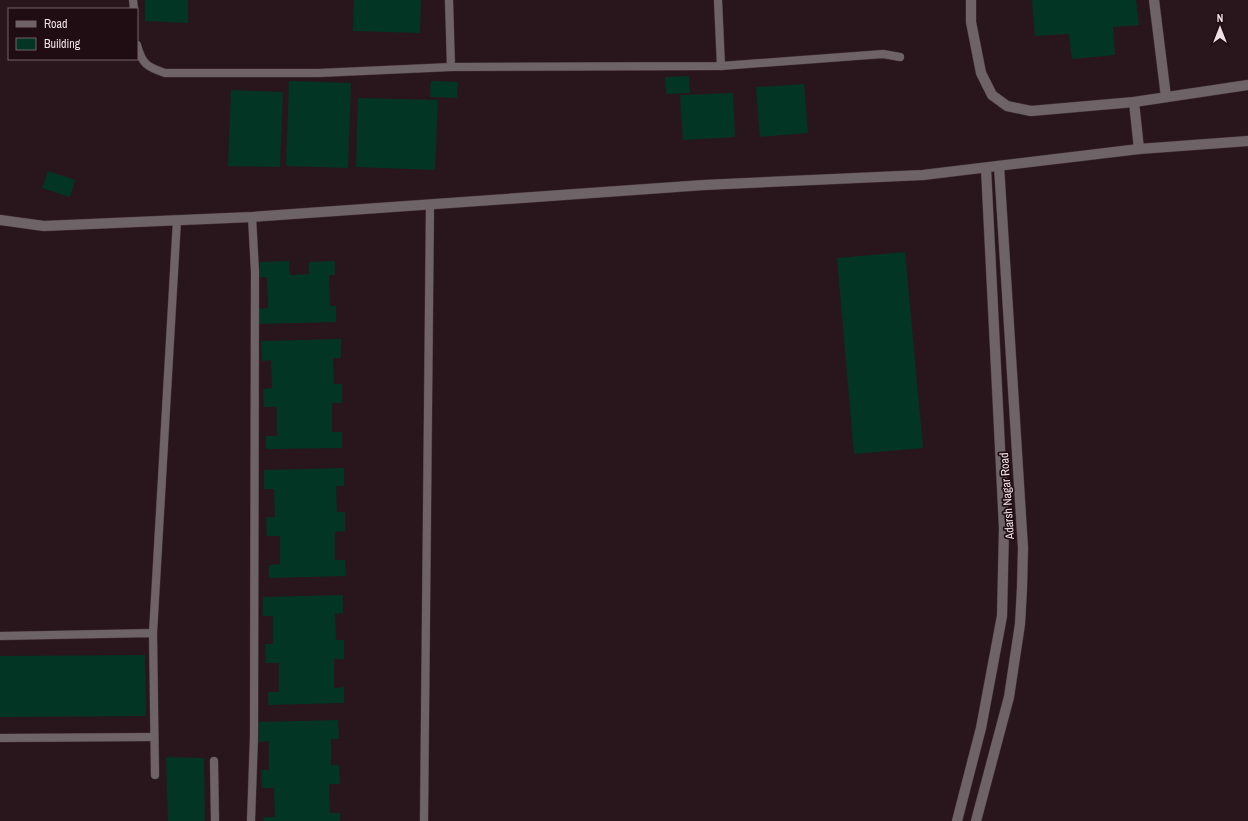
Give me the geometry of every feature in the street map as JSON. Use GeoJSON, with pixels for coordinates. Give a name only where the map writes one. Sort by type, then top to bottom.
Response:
{"type":"FeatureCollection","features":[{"type":"Feature","properties":{"kind":"street"},"geometry":{"type":"LineString","coordinates":[[971,0],[971,22],[981,73],[992,95],[1007,106],[1031,111],[1134,102],[1248,85]]}},
{"type":"Feature","properties":{"kind":"street"},"geometry":{"type":"LineString","coordinates":[[1154,0],[1166,97]]}},
{"type":"Feature","properties":{"kind":"street"},"geometry":{"type":"LineString","coordinates":[[1134,102],[1139,149]]}},
{"type":"Feature","properties":{"kind":"street"},"geometry":{"type":"LineString","coordinates":[[0,220],[44,226],[252,217],[704,185],[923,175],[1139,149],[1248,141]]}},
{"type":"Feature","properties":{"kind":"street","name":"Adarsh Nagar Road"},"geometry":{"type":"LineString","coordinates":[[976,821],[1008,697],[1020,624],[1022,588],[1023,548],[999,166]]}},
{"type":"Feature","properties":{"kind":"street","name":"Adarsh Nagar Road"},"geometry":{"type":"LineString","coordinates":[[957,821],[981,728],[1002,616],[1004,528],[986,168]]}},
{"type":"Feature","properties":{"kind":"lane"},"geometry":{"type":"LineString","coordinates":[[449,0],[451,67]]}},
{"type":"Feature","properties":{"kind":"lane"},"geometry":{"type":"LineString","coordinates":[[718,0],[721,66]]}},
{"type":"Feature","properties":{"kind":"lane"},"geometry":{"type":"LineString","coordinates":[[138,49],[140,57],[151,68],[165,73],[320,73],[451,67],[721,66],[883,54],[900,57]]}},
{"type":"Feature","properties":{"kind":"lane"},"geometry":{"type":"LineString","coordinates":[[424,821],[430,204]]}},
{"type":"Feature","properties":{"kind":"lane"},"geometry":{"type":"LineString","coordinates":[[251,821],[254,736],[255,288],[252,217]]}},
{"type":"Feature","properties":{"kind":"lane"},"geometry":{"type":"LineString","coordinates":[[155,775],[153,633],[177,220]]}},
{"type":"Feature","properties":{"kind":"lane"},"geometry":{"type":"LineString","coordinates":[[0,636],[153,633]]}},
{"type":"Feature","properties":{"kind":"lane"},"geometry":{"type":"LineString","coordinates":[[0,738],[154,737]]}},
{"type":"Feature","properties":{"kind":"lane"},"geometry":{"type":"LineString","coordinates":[[214,761],[215,821]]}},
{"type":"Feature","properties":{"kind":"building"},"geometry":{"type":"Polygon","coordinates":[[[145,0],[188,0],[188,23],[145,21],[145,0]]]}},
{"type":"Feature","properties":{"kind":"building"},"geometry":{"type":"Polygon","coordinates":[[[354,0],[421,0],[420,33],[353,31],[354,0]]]}},
{"type":"Feature","properties":{"kind":"building"},"geometry":{"type":"Polygon","coordinates":[[[1032,0],[1136,0],[1139,25],[1113,27],[1115,55],[1072,59],[1069,34],[1035,36],[1032,0]]]}},
{"type":"Feature","properties":{"kind":"building"},"geometry":{"type":"Polygon","coordinates":[[[689,76],[690,93],[666,94],[665,77],[689,76]]]}},
{"type":"Feature","properties":{"kind":"building"},"geometry":{"type":"Polygon","coordinates":[[[289,81],[351,83],[348,168],[286,166],[289,81]]]}},
{"type":"Feature","properties":{"kind":"building"},"geometry":{"type":"Polygon","coordinates":[[[431,81],[458,82],[457,98],[430,97],[431,81]]]}},
{"type":"Feature","properties":{"kind":"building"},"geometry":{"type":"Polygon","coordinates":[[[804,84],[808,133],[760,137],[756,87],[804,84]]]}},
{"type":"Feature","properties":{"kind":"building"},"geometry":{"type":"Polygon","coordinates":[[[231,90],[283,92],[280,167],[228,166],[231,90]]]}},
{"type":"Feature","properties":{"kind":"building"},"geometry":{"type":"Polygon","coordinates":[[[733,93],[735,137],[683,140],[680,95],[733,93]]]}},
{"type":"Feature","properties":{"kind":"building"},"geometry":{"type":"Polygon","coordinates":[[[358,98],[438,100],[435,170],[356,167],[358,98]]]}},
{"type":"Feature","properties":{"kind":"building"},"geometry":{"type":"Polygon","coordinates":[[[48,171],[75,180],[70,197],[42,188],[48,171]]]}},
{"type":"Feature","properties":{"kind":"building"},"geometry":{"type":"Polygon","coordinates":[[[905,252],[923,448],[854,454],[837,258],[905,252]]]}},
{"type":"Feature","properties":{"kind":"building"},"geometry":{"type":"Polygon","coordinates":[[[289,261],[290,275],[309,274],[309,262],[335,261],[335,275],[329,275],[330,306],[336,306],[336,322],[258,324],[258,309],[268,308],[267,277],[260,277],[260,262],[289,261]]]}},
{"type":"Feature","properties":{"kind":"building"},"geometry":{"type":"Polygon","coordinates":[[[341,339],[341,358],[333,358],[334,384],[342,384],[342,403],[332,403],[332,432],[342,432],[342,448],[266,449],[266,436],[277,436],[277,407],[264,407],[263,389],[272,388],[271,360],[262,361],[261,341],[341,339]]]}},
{"type":"Feature","properties":{"kind":"building"},"geometry":{"type":"Polygon","coordinates":[[[344,468],[344,486],[336,486],[337,512],[345,512],[345,531],[335,532],[335,560],[345,560],[346,576],[269,578],[269,565],[280,564],[280,536],[267,536],[266,517],[275,517],[274,489],[264,489],[264,470],[344,468]]]}},
{"type":"Feature","properties":{"kind":"building"},"geometry":{"type":"Polygon","coordinates":[[[343,595],[343,613],[335,614],[336,640],[344,640],[344,659],[334,659],[334,688],[344,687],[344,703],[268,705],[268,692],[279,692],[279,663],[266,663],[265,644],[273,644],[273,616],[263,616],[263,597],[343,595]]]}},
{"type":"Feature","properties":{"kind":"building"},"geometry":{"type":"Polygon","coordinates":[[[145,655],[146,716],[0,717],[0,656],[145,655]]]}},
{"type":"Feature","properties":{"kind":"building"},"geometry":{"type":"Polygon","coordinates":[[[338,720],[339,739],[331,739],[331,765],[339,765],[340,784],[329,784],[330,813],[340,813],[340,821],[264,821],[263,817],[275,817],[274,788],[262,788],[261,770],[269,770],[269,741],[259,742],[259,722],[338,720]]]}},
{"type":"Feature","properties":{"kind":"building"},"geometry":{"type":"Polygon","coordinates":[[[166,757],[204,758],[205,821],[168,821],[166,757]]]}}]}
